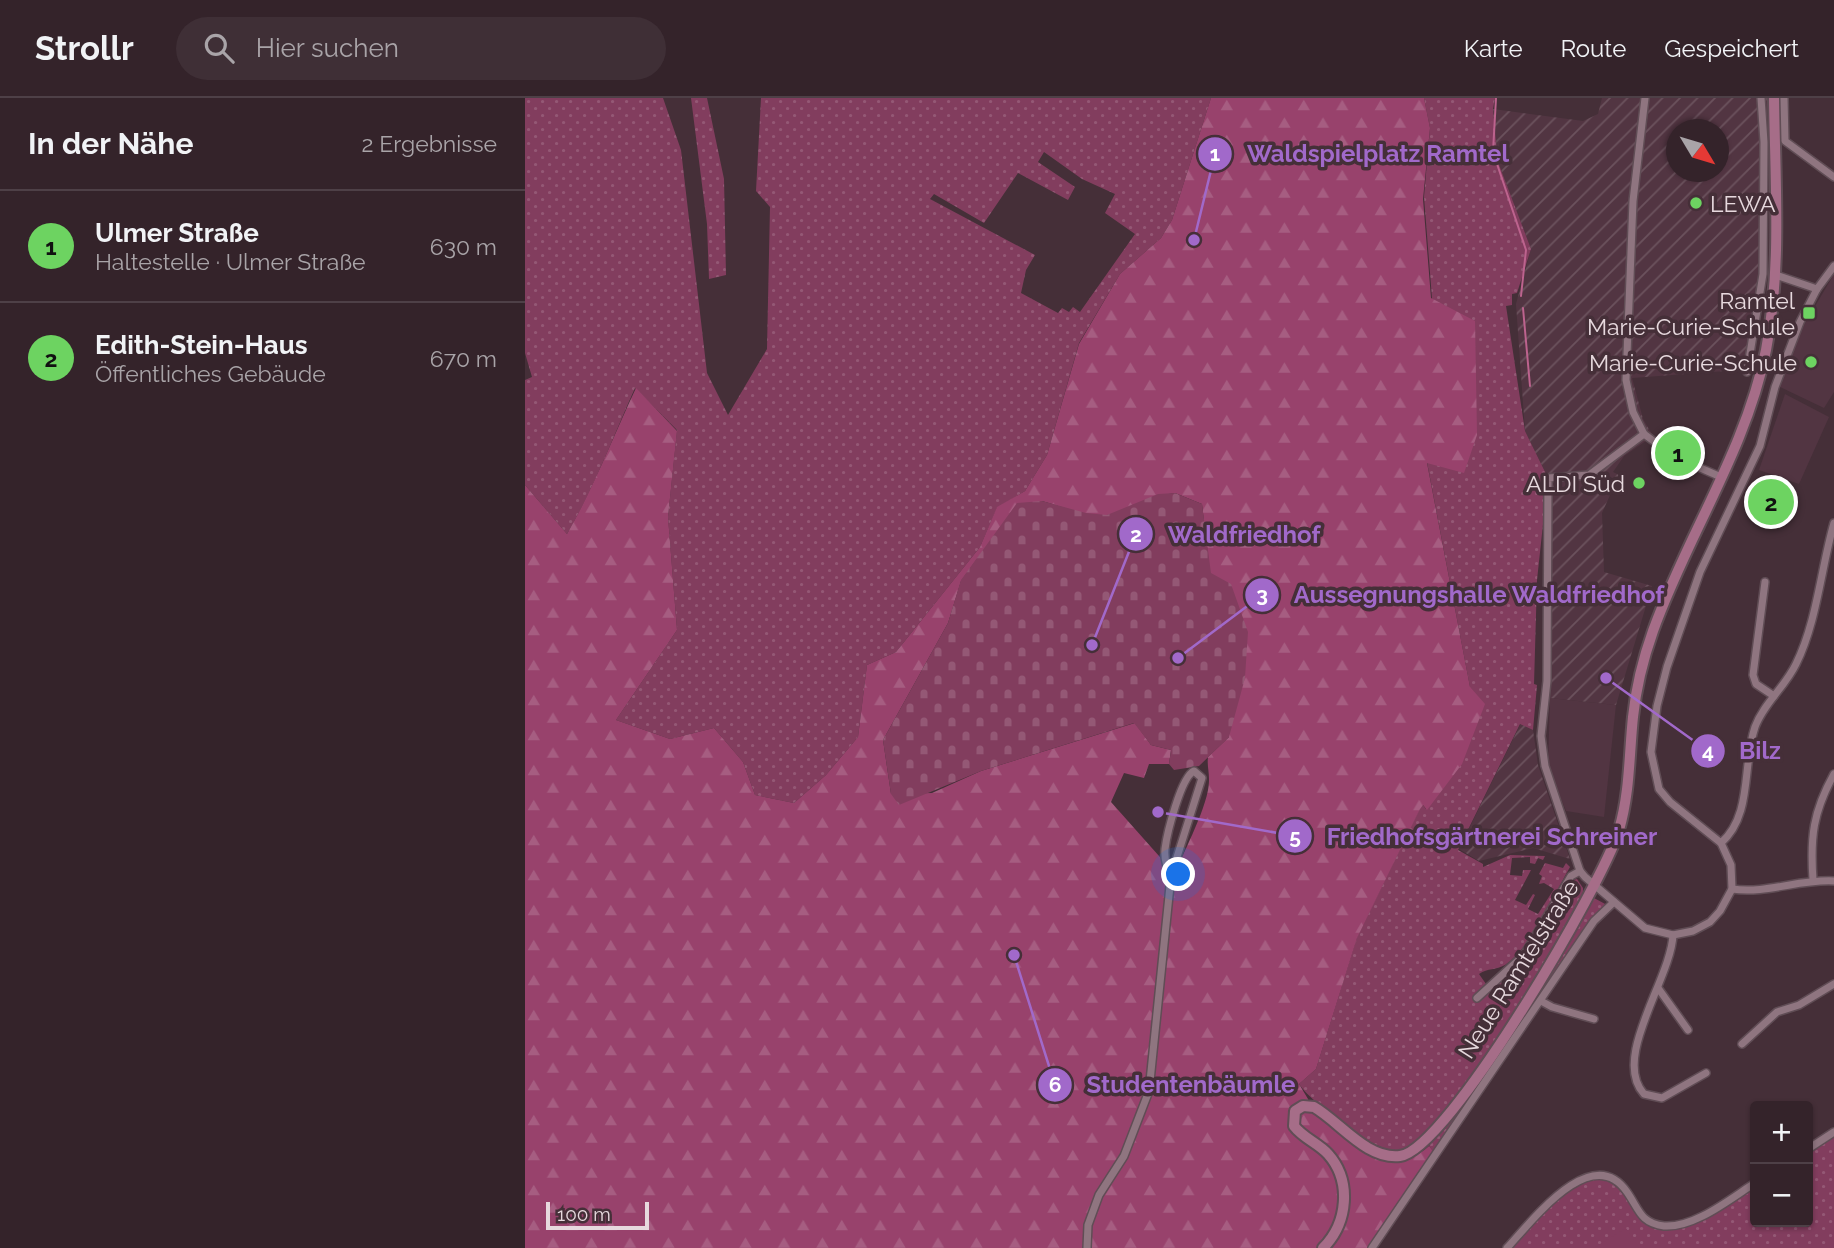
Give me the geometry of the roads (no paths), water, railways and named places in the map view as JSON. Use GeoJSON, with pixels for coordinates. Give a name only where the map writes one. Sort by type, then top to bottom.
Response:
{"type":"FeatureCollection","features":[{"type":"Feature","properties":{"kind":"main road","name":"Neue Ramtelstraße"},"geometry":{"type":"LineString","coordinates":[[1323,1248],[1333,1236],[1342,1215],[1343,1183],[1329,1155],[1294,1126],[1295,1111],[1303,1106],[1314,1107],[1383,1154],[1400,1156],[1422,1145],[1437,1130],[1511,1026],[1596,884],[1614,845],[1624,811],[1636,695],[1651,635],[1721,477],[1759,379],[1769,331],[1776,275],[1775,98]]}},
{"type":"Feature","properties":{"kind":"street"},"geometry":{"type":"LineString","coordinates":[[1645,98],[1633,201],[1626,368],[1633,412],[1644,434],[1675,457],[1721,477]]}},
{"type":"Feature","properties":{"kind":"street"},"geometry":{"type":"LineString","coordinates":[[1748,372],[1763,274],[1764,142],[1761,98]]}},
{"type":"Feature","properties":{"kind":"street"},"geometry":{"type":"LineString","coordinates":[[1784,98],[1785,141],[1833,173]]}},
{"type":"Feature","properties":{"kind":"street"},"geometry":{"type":"LineString","coordinates":[[1644,434],[1589,475],[1548,478],[1547,681],[1541,736],[1545,766],[1580,871],[1645,928],[1673,935],[1693,931],[1710,922],[1732,889],[1731,865],[1721,843],[1670,802],[1659,789],[1651,752],[1657,706],[1667,667],[1700,572],[1748,476],[1786,358],[1817,289],[1834,266]]}},
{"type":"Feature","properties":{"kind":"street"},"geometry":{"type":"LineString","coordinates":[[1776,275],[1817,289]]}},
{"type":"Feature","properties":{"kind":"street"},"geometry":{"type":"LineString","coordinates":[[1721,843],[1733,832],[1742,811],[1746,764],[1760,715],[1797,663],[1834,523]]}},
{"type":"Feature","properties":{"kind":"street"},"geometry":{"type":"LineString","coordinates":[[1765,582],[1753,675],[1756,684],[1774,696]]}},
{"type":"Feature","properties":{"kind":"street"},"geometry":{"type":"LineString","coordinates":[[1087,1248],[1089,1225],[1099,1195],[1123,1156],[1149,1091],[1171,876],[1201,786],[1201,775],[1194,771],[1184,780],[1166,845],[1167,867],[1171,876]]}},
{"type":"Feature","properties":{"kind":"street"},"geometry":{"type":"LineString","coordinates":[[1813,880],[1811,831],[1821,799],[1834,775]]}},
{"type":"Feature","properties":{"kind":"street"},"geometry":{"type":"LineString","coordinates":[[1477,998],[1524,955],[1571,877],[1580,871]]}},
{"type":"Feature","properties":{"kind":"street"},"geometry":{"type":"LineString","coordinates":[[1732,889],[1761,890],[1813,880],[1834,881]]}},
{"type":"Feature","properties":{"kind":"street"},"geometry":{"type":"LineString","coordinates":[[1372,1248],[1594,921],[1614,902]]}},
{"type":"Feature","properties":{"kind":"street"},"geometry":{"type":"LineString","coordinates":[[1673,935],[1658,988],[1637,1044],[1633,1077],[1637,1086],[1651,1098],[1661,1098],[1706,1073]]}},
{"type":"Feature","properties":{"kind":"street"},"geometry":{"type":"LineString","coordinates":[[1741,1044],[1777,1012],[1799,1005],[1834,984]]}},
{"type":"Feature","properties":{"kind":"street"},"geometry":{"type":"LineString","coordinates":[[1658,988],[1688,1030]]}},
{"type":"Feature","properties":{"kind":"street"},"geometry":{"type":"LineString","coordinates":[[1542,1001],[1552,1007],[1594,1019]]}},
{"type":"Feature","properties":{"kind":"street"},"geometry":{"type":"LineString","coordinates":[[1813,1146],[1834,1132]]}},
{"type":"Feature","properties":{"kind":"street"},"geometry":{"type":"LineString","coordinates":[[1507,1248],[1561,1192],[1594,1175],[1606,1174],[1618,1181],[1642,1218],[1665,1226],[1703,1214],[1750,1185]]}},
{"type":"Feature","properties":{"kind":"waterway"},"geometry":{"type":"LineString","coordinates":[[1496,98],[1493,152],[1526,250],[1521,296]]}},
{"type":"Feature","properties":{"kind":"waterway"},"geometry":{"type":"LineString","coordinates":[[1523,308],[1530,386]]}},
{"type":"Feature","properties":{"kind":"place","name":"LEWA"},"geometry":{"type":"Point","coordinates":[1696,203]}},
{"type":"Feature","properties":{"kind":"place","name":"Waldspielplatz Ramtel"},"geometry":{"type":"Point","coordinates":[1194,240]}},
{"type":"Feature","properties":{"kind":"place","name":"Ramtel Marie-Curie-Schule"},"geometry":{"type":"Point","coordinates":[1809,313]}},
{"type":"Feature","properties":{"kind":"place","name":"Marie-Curie-Schule"},"geometry":{"type":"Point","coordinates":[1811,362]}},
{"type":"Feature","properties":{"kind":"place","name":"Ulmer Straße"},"geometry":{"type":"Point","coordinates":[1678,453]}},
{"type":"Feature","properties":{"kind":"place","name":"ALDI Süd"},"geometry":{"type":"Point","coordinates":[1639,483]}},
{"type":"Feature","properties":{"kind":"place","name":"Edith-Stein-Haus"},"geometry":{"type":"Point","coordinates":[1771,502]}},
{"type":"Feature","properties":{"kind":"place","name":"Waldfriedhof"},"geometry":{"type":"Point","coordinates":[1092,645]}},
{"type":"Feature","properties":{"kind":"place","name":"Aussegnungshalle Waldfriedhof"},"geometry":{"type":"Point","coordinates":[1178,658]}},
{"type":"Feature","properties":{"kind":"place","name":"Bilz"},"geometry":{"type":"Point","coordinates":[1606,678]}},
{"type":"Feature","properties":{"kind":"place","name":"Friedhofsgärtnerei Schreiner"},"geometry":{"type":"Point","coordinates":[1158,812]}},
{"type":"Feature","properties":{"kind":"place","name":"Studentenbäumle"},"geometry":{"type":"Point","coordinates":[1014,955]}}]}
